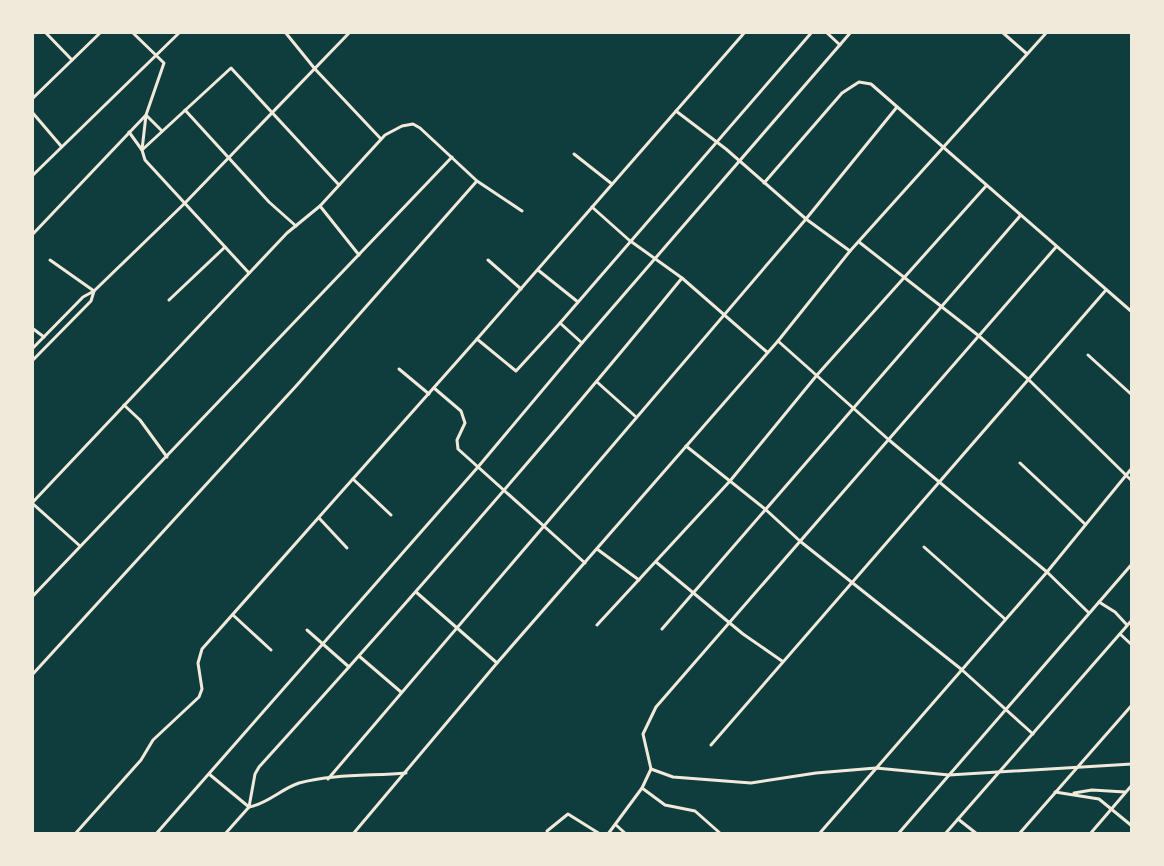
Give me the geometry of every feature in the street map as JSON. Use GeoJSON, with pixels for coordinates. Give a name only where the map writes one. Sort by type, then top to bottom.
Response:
{"type":"FeatureCollection","features":[{"type":"Feature","properties":{"kind":"street"},"geometry":{"type":"LineString","coordinates":[[45,32],[72,60]]}},
{"type":"Feature","properties":{"kind":"street"},"geometry":{"type":"LineString","coordinates":[[32,99],[101,32]]}},
{"type":"Feature","properties":{"kind":"street"},"geometry":{"type":"LineString","coordinates":[[132,32],[164,63],[146,115],[142,150]]}},
{"type":"Feature","properties":{"kind":"street"},"geometry":{"type":"LineString","coordinates":[[32,176],[180,32]]}},
{"type":"Feature","properties":{"kind":"street"},"geometry":{"type":"LineString","coordinates":[[285,32],[381,139]]}},
{"type":"Feature","properties":{"kind":"street"},"geometry":{"type":"LineString","coordinates":[[32,349],[83,297],[94,291],[185,203],[350,32]]}},
{"type":"Feature","properties":{"kind":"street"},"geometry":{"type":"LineString","coordinates":[[75,834],[141,760],[153,740],[199,697],[202,689],[198,663],[202,649],[745,32]]}},
{"type":"Feature","properties":{"kind":"street"},"geometry":{"type":"LineString","coordinates":[[477,339],[516,371],[812,32]]}},
{"type":"Feature","properties":{"kind":"street"},"geometry":{"type":"LineString","coordinates":[[826,32],[840,45]]}},
{"type":"Feature","properties":{"kind":"street"},"geometry":{"type":"LineString","coordinates":[[156,834],[478,467],[851,32]]}},
{"type":"Feature","properties":{"kind":"street"},"geometry":{"type":"LineString","coordinates":[[1002,32],[1027,54]]}},
{"type":"Feature","properties":{"kind":"street"},"geometry":{"type":"LineString","coordinates":[[353,834],[497,663],[778,341],[850,251],[1047,32]]}},
{"type":"Feature","properties":{"kind":"street"},"geometry":{"type":"LineString","coordinates":[[142,150],[231,68],[339,185]]}},
{"type":"Feature","properties":{"kind":"street"},"geometry":{"type":"LineString","coordinates":[[764,183],[842,93],[859,82],[871,84],[1130,310],[1132,304]]}},
{"type":"Feature","properties":{"kind":"street"},"geometry":{"type":"LineString","coordinates":[[328,779],[806,219],[897,107]]}},
{"type":"Feature","properties":{"kind":"street"},"geometry":{"type":"LineString","coordinates":[[185,110],[269,202],[296,226]]}},
{"type":"Feature","properties":{"kind":"street"},"geometry":{"type":"LineString","coordinates":[[676,111],[806,219],[850,251]]}},
{"type":"Feature","properties":{"kind":"street"},"geometry":{"type":"LineString","coordinates":[[32,112],[61,146]]}},
{"type":"Feature","properties":{"kind":"street"},"geometry":{"type":"LineString","coordinates":[[146,115],[162,131]]}},
{"type":"Feature","properties":{"kind":"street"},"geometry":{"type":"LineString","coordinates":[[32,235],[146,115]]}},
{"type":"Feature","properties":{"kind":"street"},"geometry":{"type":"LineString","coordinates":[[80,547],[32,503],[249,273],[320,206],[381,139],[402,126],[413,124],[477,181],[522,211]]}},
{"type":"Feature","properties":{"kind":"street"},"geometry":{"type":"LineString","coordinates":[[129,132],[145,160],[249,273]]}},
{"type":"Feature","properties":{"kind":"street"},"geometry":{"type":"LineString","coordinates":[[574,154],[612,184]]}},
{"type":"Feature","properties":{"kind":"street"},"geometry":{"type":"LineString","coordinates":[[32,597],[452,157]]}},
{"type":"Feature","properties":{"kind":"street"},"geometry":{"type":"LineString","coordinates":[[32,675],[297,385],[477,181]]}},
{"type":"Feature","properties":{"kind":"street"},"geometry":{"type":"LineString","coordinates":[[597,625],[730,481],[817,375],[986,186]]}},
{"type":"Feature","properties":{"kind":"street"},"geometry":{"type":"LineString","coordinates":[[320,206],[359,255]]}},
{"type":"Feature","properties":{"kind":"street"},"geometry":{"type":"LineString","coordinates":[[592,207],[629,240],[682,278],[767,352]]}},
{"type":"Feature","properties":{"kind":"street"},"geometry":{"type":"LineString","coordinates":[[662,629],[1020,216]]}},
{"type":"Feature","properties":{"kind":"street"},"geometry":{"type":"LineString","coordinates":[[859,242],[979,336],[1028,379],[1132,481]]}},
{"type":"Feature","properties":{"kind":"street"},"geometry":{"type":"LineString","coordinates":[[169,300],[225,247]]}},
{"type":"Feature","properties":{"kind":"street"},"geometry":{"type":"LineString","coordinates":[[608,834],[642,788],[651,769],[643,734],[656,707],[1056,247]]}},
{"type":"Feature","properties":{"kind":"street"},"geometry":{"type":"LineString","coordinates":[[50,260],[94,291]]}},
{"type":"Feature","properties":{"kind":"street"},"geometry":{"type":"LineString","coordinates":[[488,260],[521,289]]}},
{"type":"Feature","properties":{"kind":"street"},"geometry":{"type":"LineString","coordinates":[[538,270],[578,302]]}},
{"type":"Feature","properties":{"kind":"street"},"geometry":{"type":"LineString","coordinates":[[225,834],[249,807],[259,767],[416,592],[682,278]]}},
{"type":"Feature","properties":{"kind":"street"},"geometry":{"type":"LineString","coordinates":[[711,745],[1106,290]]}},
{"type":"Feature","properties":{"kind":"street"},"geometry":{"type":"LineString","coordinates":[[32,361],[91,301],[94,291]]}},
{"type":"Feature","properties":{"kind":"street"},"geometry":{"type":"LineString","coordinates":[[560,323],[582,343]]}},
{"type":"Feature","properties":{"kind":"street"},"geometry":{"type":"LineString","coordinates":[[32,328],[44,337]]}},
{"type":"Feature","properties":{"kind":"street"},"geometry":{"type":"LineString","coordinates":[[778,341],[889,440],[1047,572],[1089,613]]}},
{"type":"Feature","properties":{"kind":"street"},"geometry":{"type":"LineString","coordinates":[[1088,355],[1132,395]]}},
{"type":"Feature","properties":{"kind":"street"},"geometry":{"type":"LineString","coordinates":[[399,369],[429,394]]}},
{"type":"Feature","properties":{"kind":"street"},"geometry":{"type":"LineString","coordinates":[[597,382],[635,416]]}},
{"type":"Feature","properties":{"kind":"street"},"geometry":{"type":"LineString","coordinates":[[434,388],[461,411],[465,423],[457,440],[458,449],[585,563]]}},
{"type":"Feature","properties":{"kind":"street"},"geometry":{"type":"LineString","coordinates":[[124,405],[140,420],[167,457]]}},
{"type":"Feature","properties":{"kind":"street"},"geometry":{"type":"LineString","coordinates":[[686,446],[961,669],[1033,734]]}},
{"type":"Feature","properties":{"kind":"street"},"geometry":{"type":"LineString","coordinates":[[1020,463],[1085,524]]}},
{"type":"Feature","properties":{"kind":"street"},"geometry":{"type":"LineString","coordinates":[[819,834],[1047,572],[1132,468]]}},
{"type":"Feature","properties":{"kind":"street"},"geometry":{"type":"LineString","coordinates":[[353,479],[391,515]]}},
{"type":"Feature","properties":{"kind":"street"},"geometry":{"type":"LineString","coordinates":[[319,518],[347,548]]}},
{"type":"Feature","properties":{"kind":"street"},"geometry":{"type":"LineString","coordinates":[[924,547],[1005,619]]}},
{"type":"Feature","properties":{"kind":"street"},"geometry":{"type":"LineString","coordinates":[[597,549],[639,580]]}},
{"type":"Feature","properties":{"kind":"street"},"geometry":{"type":"LineString","coordinates":[[656,562],[783,662]]}},
{"type":"Feature","properties":{"kind":"street"},"geometry":{"type":"LineString","coordinates":[[898,834],[1132,564]]}},
{"type":"Feature","properties":{"kind":"street"},"geometry":{"type":"LineString","coordinates":[[416,592],[497,663]]}},
{"type":"Feature","properties":{"kind":"street"},"geometry":{"type":"LineString","coordinates":[[1099,602],[1115,612],[1127,625]]}},
{"type":"Feature","properties":{"kind":"street"},"geometry":{"type":"LineString","coordinates":[[233,615],[271,650]]}},
{"type":"Feature","properties":{"kind":"street"},"geometry":{"type":"LineString","coordinates":[[945,834],[1132,620]]}},
{"type":"Feature","properties":{"kind":"street"},"geometry":{"type":"LineString","coordinates":[[307,630],[349,667]]}},
{"type":"Feature","properties":{"kind":"street"},"geometry":{"type":"LineString","coordinates":[[1120,634],[1132,645]]}},
{"type":"Feature","properties":{"kind":"street"},"geometry":{"type":"LineString","coordinates":[[359,656],[401,692]]}},
{"type":"Feature","properties":{"kind":"street"},"geometry":{"type":"LineString","coordinates":[[1019,834],[1132,705]]}},
{"type":"Feature","properties":{"kind":"street"},"geometry":{"type":"LineString","coordinates":[[651,769],[673,777],[751,783],[876,768],[949,775],[1132,764]]}},
{"type":"Feature","properties":{"kind":"street"},"geometry":{"type":"LineString","coordinates":[[209,773],[249,807]]}},
{"type":"Feature","properties":{"kind":"street"},"geometry":{"type":"LineString","coordinates":[[249,807],[259,805],[284,788],[303,782],[406,773]]}},
{"type":"Feature","properties":{"kind":"street"},"geometry":{"type":"LineString","coordinates":[[1090,834],[1132,785]]}},
{"type":"Feature","properties":{"kind":"street"},"geometry":{"type":"LineString","coordinates":[[642,788],[665,805],[695,811],[721,834]]}},
{"type":"Feature","properties":{"kind":"street"},"geometry":{"type":"LineString","coordinates":[[1072,794],[1079,791],[1125,792]]}},
{"type":"Feature","properties":{"kind":"street"},"geometry":{"type":"LineString","coordinates":[[1055,792],[1099,799],[1132,826]]}},
{"type":"Feature","properties":{"kind":"street"},"geometry":{"type":"LineString","coordinates":[[547,831],[568,814],[600,834]]}},
{"type":"Feature","properties":{"kind":"street"},"geometry":{"type":"LineString","coordinates":[[958,819],[977,834]]}},
{"type":"Feature","properties":{"kind":"street"},"geometry":{"type":"LineString","coordinates":[[616,825],[626,834]]}}]}
